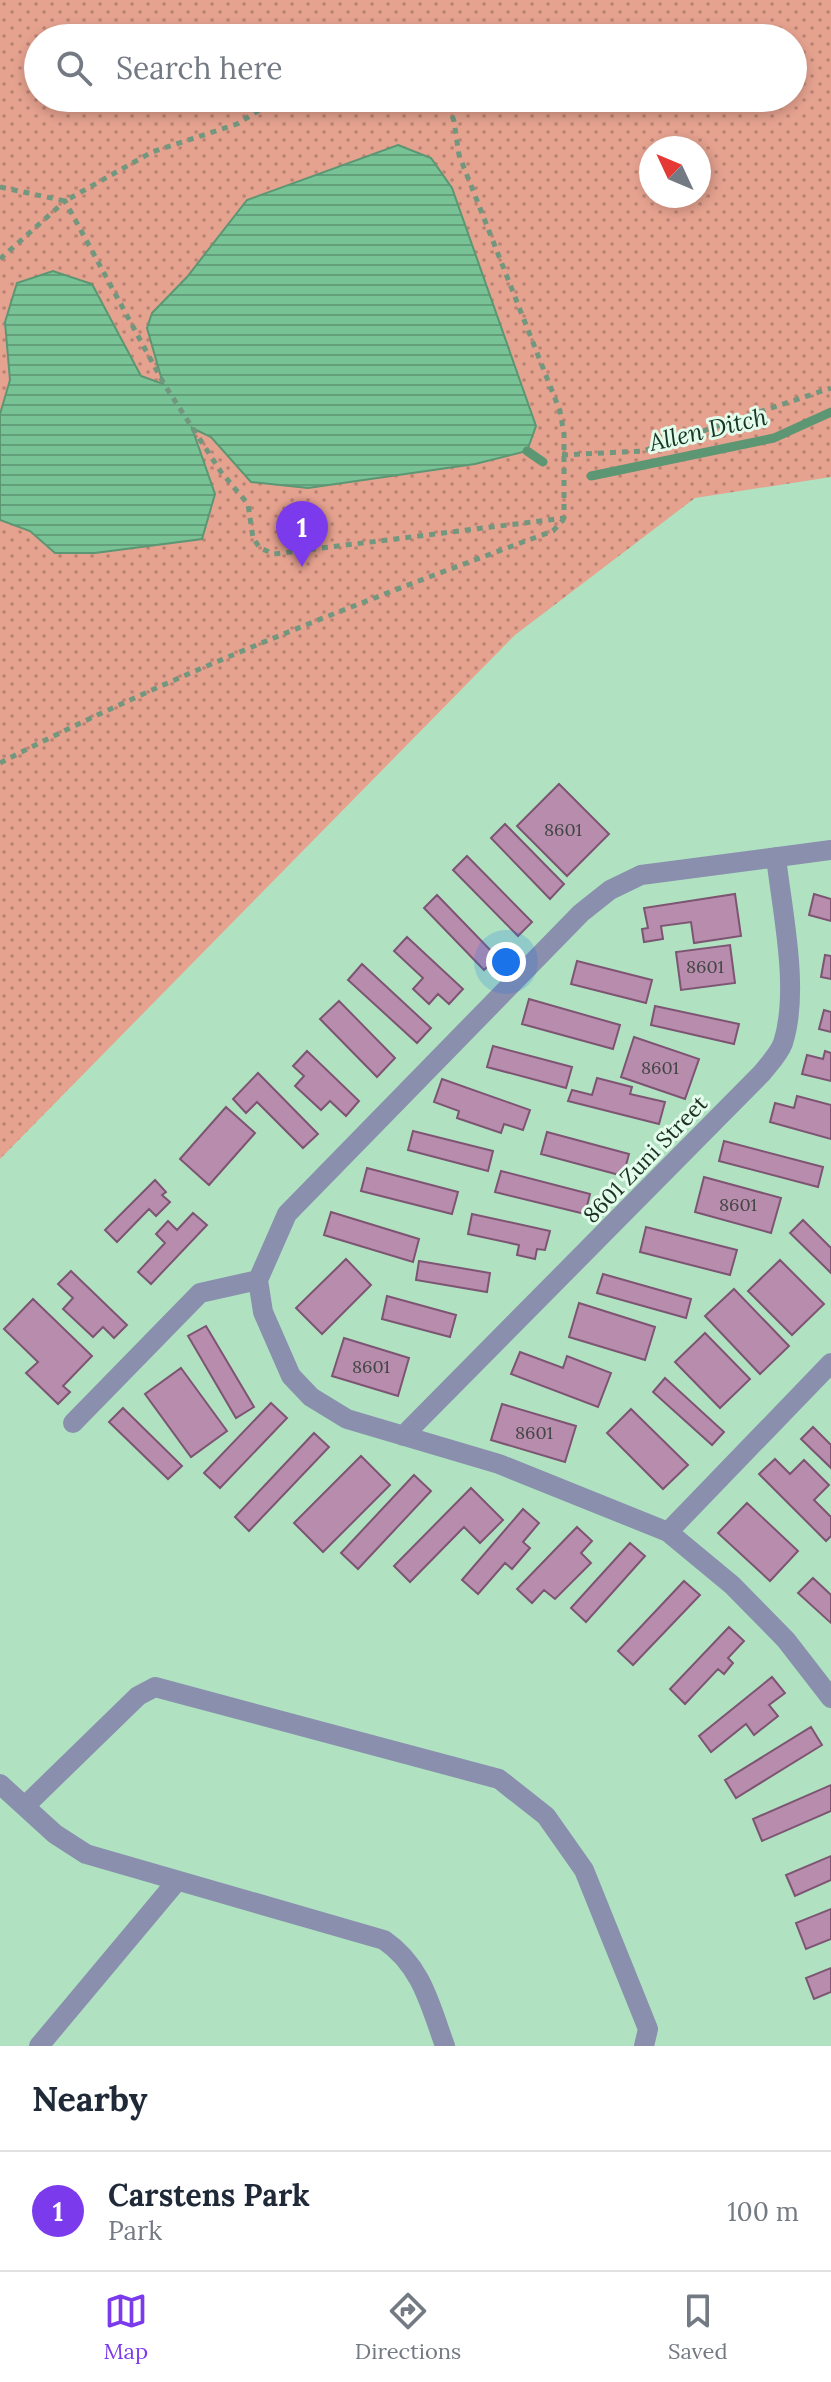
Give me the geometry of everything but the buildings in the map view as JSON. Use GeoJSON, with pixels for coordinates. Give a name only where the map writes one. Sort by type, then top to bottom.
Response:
{"type":"FeatureCollection","features":[{"type":"Feature","properties":{"kind":"street"},"geometry":{"type":"LineString","coordinates":[[831,850],[641,875],[610,890],[581,913],[287,1214],[258,1280],[263,1312],[282,1362],[311,1397],[347,1419],[570,1490],[668,1532],[732,1585],[786,1640],[831,1698]]}},
{"type":"Feature","properties":{"kind":"street","name":"8601 Zuni Street"},"geometry":{"type":"LineString","coordinates":[[403,1436],[762,1073],[779,1051],[789,1008],[787,956],[776,857]]}},
{"type":"Feature","properties":{"kind":"street"},"geometry":{"type":"LineString","coordinates":[[73,1423],[200,1293],[258,1280]]}},
{"type":"Feature","properties":{"kind":"street"},"geometry":{"type":"LineString","coordinates":[[668,1532],[831,1363]]}},
{"type":"Feature","properties":{"kind":"street"},"geometry":{"type":"LineString","coordinates":[[25,1806],[138,1696],[155,1687],[499,1779],[546,1816],[584,1870],[648,2029],[644,2046]]}},
{"type":"Feature","properties":{"kind":"street"},"geometry":{"type":"LineString","coordinates":[[0,1784],[55,1834],[86,1854],[384,1940],[403,1953],[421,1979],[445,2046]]}},
{"type":"Feature","properties":{"kind":"street"},"geometry":{"type":"LineString","coordinates":[[39,2046],[177,1881]]}},
{"type":"Feature","properties":{"kind":"path"},"geometry":{"type":"LineString","coordinates":[[0,259],[65,201],[152,152],[237,124],[256,112]]}},
{"type":"Feature","properties":{"kind":"path"},"geometry":{"type":"LineString","coordinates":[[0,763],[90,717],[336,610],[553,531],[564,518],[564,434],[560,411],[459,155],[450,112]]}},
{"type":"Feature","properties":{"kind":"path"},"geometry":{"type":"LineString","coordinates":[[0,187],[65,201],[164,384],[191,427],[248,504],[253,538],[260,548],[274,554],[564,518]]}},
{"type":"Feature","properties":{"kind":"path"},"geometry":{"type":"LineString","coordinates":[[562,455],[643,451],[831,388]]}},
{"type":"Feature","properties":{"kind":"shaded area"},"geometry":{"type":"Polygon","coordinates":[[[0,0],[831,0],[831,477],[695,498],[515,635],[0,1159],[0,0]]]}},
{"type":"Feature","properties":{"kind":"shaded area"},"geometry":{"type":"Polygon","coordinates":[[[398,145],[431,158],[452,188],[536,426],[527,451],[475,464],[308,488],[251,482],[211,437],[192,428],[215,494],[202,539],[95,553],[55,553],[30,531],[0,520],[0,414],[10,380],[5,322],[17,283],[53,271],[92,284],[141,376],[163,384],[147,328],[152,313],[187,277],[247,200],[398,145]]]}},
{"type":"Feature","properties":{"kind":"waterway","name":"Allen Ditch"},"geometry":{"type":"LineString","coordinates":[[591,476],[774,438],[831,412]]}},
{"type":"Feature","properties":{"kind":"waterway","name":"Allen Ditch"},"geometry":{"type":"LineString","coordinates":[[527,451],[543,462]]}},
{"type":"Feature","properties":{"kind":"place","name":"Carstens Park"},"geometry":{"type":"Point","coordinates":[302,567]}}]}
